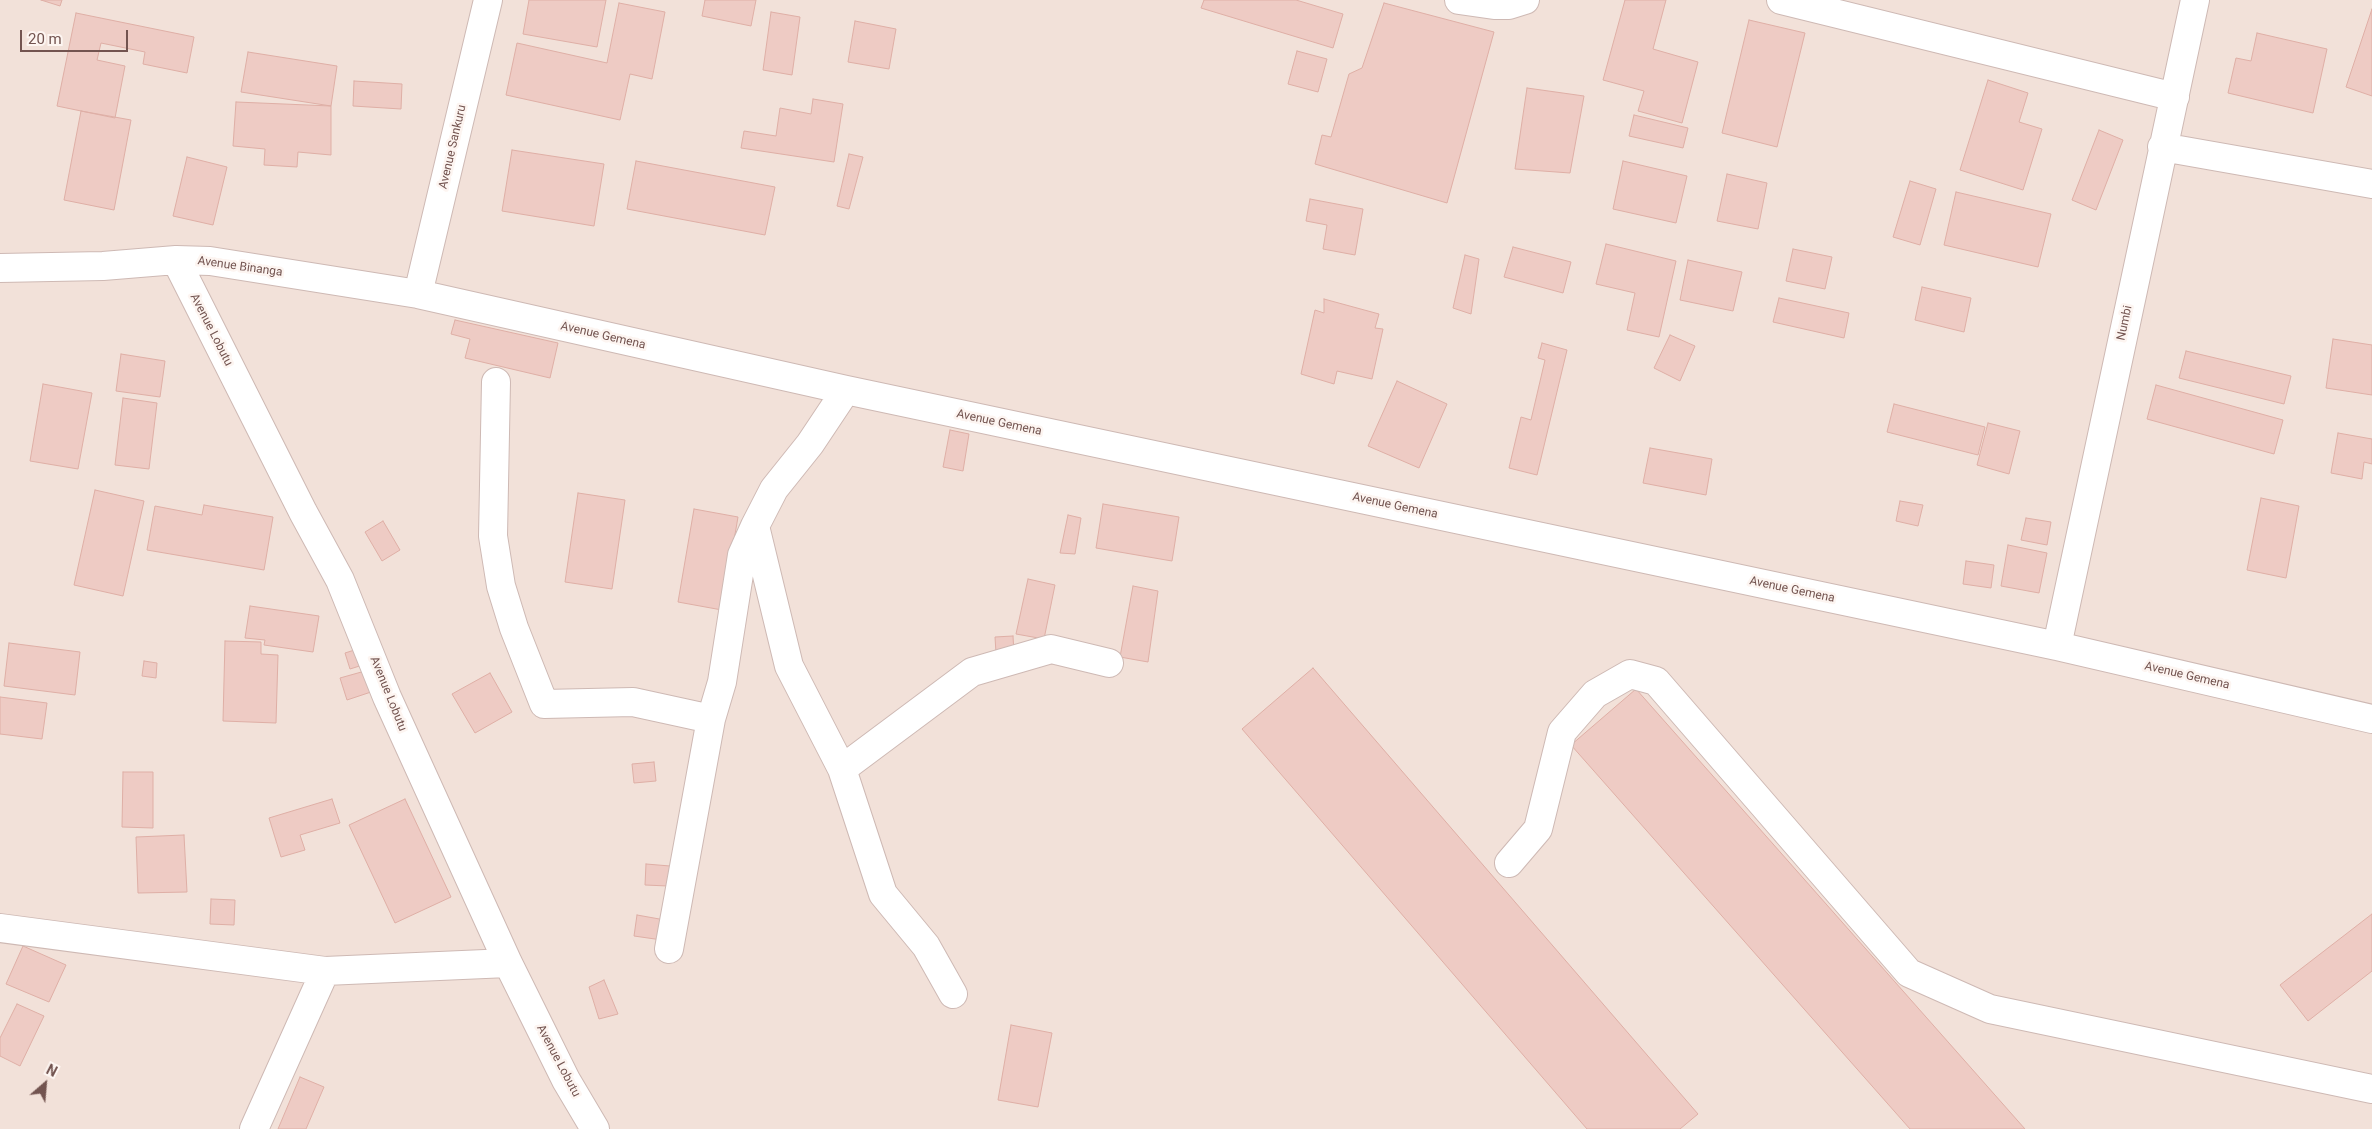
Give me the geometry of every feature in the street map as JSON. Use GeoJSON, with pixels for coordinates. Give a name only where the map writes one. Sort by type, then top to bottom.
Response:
{"type":"FeatureCollection","features":[{"type":"Feature","properties":{"kind":"street","name":"Avenue Sankuru"},"geometry":{"type":"LineString","coordinates":[[418,294],[488,0]]}},
{"type":"Feature","properties":{"kind":"street"},"geometry":{"type":"LineString","coordinates":[[1459,0],[1509,5],[1525,0]]}},
{"type":"Feature","properties":{"kind":"street"},"geometry":{"type":"LineString","coordinates":[[1781,0],[2175,97]]}},
{"type":"Feature","properties":{"kind":"street","name":"Numbi"},"geometry":{"type":"LineString","coordinates":[[2057,646],[2162,147],[2196,0]]}},
{"type":"Feature","properties":{"kind":"street"},"geometry":{"type":"LineString","coordinates":[[2162,147],[2372,184]]}},
{"type":"Feature","properties":{"kind":"street","name":"Avenue Binanga"},"geometry":{"type":"LineString","coordinates":[[0,268],[103,266],[176,260],[226,263],[418,294]]}},
{"type":"Feature","properties":{"kind":"street","name":"Avenue Lobutu"},"geometry":{"type":"LineString","coordinates":[[176,260],[303,512],[340,580],[369,648],[387,697],[508,964],[566,1080],[595,1129]]}},
{"type":"Feature","properties":{"kind":"street","name":"Avenue Gemena"},"geometry":{"type":"LineString","coordinates":[[418,294],[846,390],[2057,646],[2372,719]]}},
{"type":"Feature","properties":{"kind":"street"},"geometry":{"type":"LineString","coordinates":[[496,382],[493,536],[501,586],[514,628],[544,704],[633,702],[711,719]]}},
{"type":"Feature","properties":{"kind":"street"},"geometry":{"type":"LineString","coordinates":[[669,949],[711,719],[722,682],[742,555],[774,489],[810,444],[846,390]]}},
{"type":"Feature","properties":{"kind":"street"},"geometry":{"type":"LineString","coordinates":[[755,526],[789,666],[842,769],[883,894],[926,946],[953,994]]}},
{"type":"Feature","properties":{"kind":"street"},"geometry":{"type":"LineString","coordinates":[[842,769],[972,672],[1051,649],[1109,662]]}},
{"type":"Feature","properties":{"kind":"street"},"geometry":{"type":"LineString","coordinates":[[1509,863],[1538,829],[1562,732],[1595,694],[1630,674],[1656,681],[1909,973],[1990,1009],[2372,1089]]}},
{"type":"Feature","properties":{"kind":"street"},"geometry":{"type":"LineString","coordinates":[[0,928],[325,971],[508,964]]}},
{"type":"Feature","properties":{"kind":"street"},"geometry":{"type":"LineString","coordinates":[[254,1129],[325,971]]}},
{"type":"Feature","properties":{"kind":"shaded area"},"geometry":{"type":"Polygon","coordinates":[[[0,0],[2372,0],[2372,1129],[0,1129],[0,0]]]}},
{"type":"Feature","properties":{"kind":"building"},"geometry":{"type":"Polygon","coordinates":[[[41,0],[62,0],[60,6],[41,0]]]}},
{"type":"Feature","properties":{"kind":"building"},"geometry":{"type":"Polygon","coordinates":[[[529,0],[606,0],[597,47],[523,34],[529,0]]]}},
{"type":"Feature","properties":{"kind":"building"},"geometry":{"type":"Polygon","coordinates":[[[705,0],[756,0],[751,26],[702,16],[705,0]]]}},
{"type":"Feature","properties":{"kind":"building"},"geometry":{"type":"Polygon","coordinates":[[[1204,0],[1296,0],[1343,14],[1333,48],[1201,8],[1204,0]]]}},
{"type":"Feature","properties":{"kind":"building"},"geometry":{"type":"Polygon","coordinates":[[[1625,0],[1666,0],[1653,49],[1698,62],[1682,123],[1638,111],[1644,91],[1603,80],[1625,0]]]}},
{"type":"Feature","properties":{"kind":"building"},"geometry":{"type":"Polygon","coordinates":[[[619,3],[665,12],[652,79],[630,74],[620,120],[506,95],[517,43],[607,63],[619,3]]]}},
{"type":"Feature","properties":{"kind":"building"},"geometry":{"type":"Polygon","coordinates":[[[1384,3],[1494,32],[1447,203],[1315,164],[1322,135],[1331,137],[1349,74],[1362,68],[1384,3]]]}},
{"type":"Feature","properties":{"kind":"building"},"geometry":{"type":"Polygon","coordinates":[[[2372,9],[2372,96],[2346,87],[2372,9]]]}},
{"type":"Feature","properties":{"kind":"building"},"geometry":{"type":"Polygon","coordinates":[[[771,12],[800,17],[792,75],[763,70],[771,12]]]}},
{"type":"Feature","properties":{"kind":"building"},"geometry":{"type":"Polygon","coordinates":[[[76,13],[194,37],[187,73],[143,64],[145,52],[101,43],[97,60],[125,66],[115,118],[57,106],[76,13]]]}},
{"type":"Feature","properties":{"kind":"building"},"geometry":{"type":"Polygon","coordinates":[[[1749,20],[1805,33],[1777,147],[1722,133],[1749,20]]]}},
{"type":"Feature","properties":{"kind":"building"},"geometry":{"type":"Polygon","coordinates":[[[855,21],[896,29],[889,69],[848,62],[855,21]]]}},
{"type":"Feature","properties":{"kind":"building"},"geometry":{"type":"Polygon","coordinates":[[[2257,33],[2327,49],[2313,113],[2228,93],[2236,58],[2251,61],[2257,33]]]}},
{"type":"Feature","properties":{"kind":"building"},"geometry":{"type":"Polygon","coordinates":[[[1297,51],[1327,59],[1318,92],[1288,84],[1297,51]]]}},
{"type":"Feature","properties":{"kind":"building"},"geometry":{"type":"Polygon","coordinates":[[[248,52],[337,66],[331,106],[241,92],[248,52]]]}},
{"type":"Feature","properties":{"kind":"building"},"geometry":{"type":"Polygon","coordinates":[[[1988,80],[2028,93],[2019,122],[2042,129],[2023,190],[1960,170],[1988,80]]]}},
{"type":"Feature","properties":{"kind":"building"},"geometry":{"type":"Polygon","coordinates":[[[354,81],[402,84],[401,109],[353,106],[354,81]]]}},
{"type":"Feature","properties":{"kind":"building"},"geometry":{"type":"Polygon","coordinates":[[[1527,88],[1584,96],[1570,173],[1515,169],[1527,88]]]}},
{"type":"Feature","properties":{"kind":"building"},"geometry":{"type":"Polygon","coordinates":[[[813,99],[843,104],[834,162],[741,148],[744,131],[776,136],[780,108],[811,114],[813,99]]]}},
{"type":"Feature","properties":{"kind":"building"},"geometry":{"type":"Polygon","coordinates":[[[236,102],[331,106],[331,155],[298,152],[297,167],[264,165],[265,149],[233,146],[236,102]]]}},
{"type":"Feature","properties":{"kind":"building"},"geometry":{"type":"Polygon","coordinates":[[[81,111],[131,120],[114,210],[64,200],[81,111]]]}},
{"type":"Feature","properties":{"kind":"building"},"geometry":{"type":"Polygon","coordinates":[[[1634,115],[1688,128],[1683,148],[1629,136],[1634,115]]]}},
{"type":"Feature","properties":{"kind":"building"},"geometry":{"type":"Polygon","coordinates":[[[2099,130],[2123,140],[2096,210],[2072,200],[2099,130]]]}},
{"type":"Feature","properties":{"kind":"building"},"geometry":{"type":"Polygon","coordinates":[[[512,150],[604,164],[594,226],[502,211],[512,150]]]}},
{"type":"Feature","properties":{"kind":"building"},"geometry":{"type":"Polygon","coordinates":[[[849,154],[863,157],[849,209],[837,206],[849,154]]]}},
{"type":"Feature","properties":{"kind":"building"},"geometry":{"type":"Polygon","coordinates":[[[187,157],[227,167],[213,225],[173,216],[187,157]]]}},
{"type":"Feature","properties":{"kind":"building"},"geometry":{"type":"Polygon","coordinates":[[[636,161],[775,187],[765,235],[627,209],[636,161]]]}},
{"type":"Feature","properties":{"kind":"building"},"geometry":{"type":"Polygon","coordinates":[[[1623,161],[1687,176],[1676,223],[1613,209],[1623,161]]]}},
{"type":"Feature","properties":{"kind":"building"},"geometry":{"type":"Polygon","coordinates":[[[1727,174],[1767,183],[1758,229],[1717,221],[1727,174]]]}},
{"type":"Feature","properties":{"kind":"building"},"geometry":{"type":"Polygon","coordinates":[[[1910,181],[1936,189],[1920,245],[1893,237],[1910,181]]]}},
{"type":"Feature","properties":{"kind":"building"},"geometry":{"type":"Polygon","coordinates":[[[1956,192],[2051,214],[2038,267],[1944,245],[1956,192]]]}},
{"type":"Feature","properties":{"kind":"building"},"geometry":{"type":"Polygon","coordinates":[[[1310,199],[1363,209],[1355,255],[1323,249],[1327,225],[1306,221],[1310,199]]]}},
{"type":"Feature","properties":{"kind":"building"},"geometry":{"type":"Polygon","coordinates":[[[1606,244],[1676,261],[1659,337],[1627,330],[1635,293],[1596,284],[1606,244]]]}},
{"type":"Feature","properties":{"kind":"building"},"geometry":{"type":"Polygon","coordinates":[[[1513,247],[1571,262],[1563,293],[1504,277],[1513,247]]]}},
{"type":"Feature","properties":{"kind":"building"},"geometry":{"type":"Polygon","coordinates":[[[1793,249],[1832,257],[1825,289],[1786,281],[1793,249]]]}},
{"type":"Feature","properties":{"kind":"building"},"geometry":{"type":"Polygon","coordinates":[[[1465,255],[1479,259],[1471,314],[1453,308],[1465,255]]]}},
{"type":"Feature","properties":{"kind":"building"},"geometry":{"type":"Polygon","coordinates":[[[1688,260],[1742,272],[1733,311],[1680,300],[1688,260]]]}},
{"type":"Feature","properties":{"kind":"building"},"geometry":{"type":"Polygon","coordinates":[[[1922,287],[1971,298],[1964,332],[1915,320],[1922,287]]]}},
{"type":"Feature","properties":{"kind":"building"},"geometry":{"type":"Polygon","coordinates":[[[1779,298],[1849,313],[1844,338],[1773,322],[1779,298]]]}},
{"type":"Feature","properties":{"kind":"building"},"geometry":{"type":"Polygon","coordinates":[[[1324,299],[1379,314],[1375,328],[1383,329],[1372,379],[1337,371],[1334,384],[1301,374],[1315,310],[1324,313],[1324,299]]]}},
{"type":"Feature","properties":{"kind":"building"},"geometry":{"type":"Polygon","coordinates":[[[455,320],[558,343],[550,378],[465,358],[470,339],[451,334],[455,320]]]}},
{"type":"Feature","properties":{"kind":"building"},"geometry":{"type":"Polygon","coordinates":[[[1670,335],[1695,346],[1680,381],[1654,368],[1670,335]]]}},
{"type":"Feature","properties":{"kind":"building"},"geometry":{"type":"Polygon","coordinates":[[[2333,339],[2372,345],[2372,395],[2326,388],[2333,339]]]}},
{"type":"Feature","properties":{"kind":"building"},"geometry":{"type":"Polygon","coordinates":[[[1542,343],[1567,350],[1537,475],[1509,468],[1521,417],[1531,420],[1545,360],[1538,358],[1542,343]]]}},
{"type":"Feature","properties":{"kind":"building"},"geometry":{"type":"Polygon","coordinates":[[[2186,351],[2291,376],[2284,404],[2179,378],[2186,351]]]}},
{"type":"Feature","properties":{"kind":"building"},"geometry":{"type":"Polygon","coordinates":[[[121,354],[165,361],[160,397],[116,391],[121,354]]]}},
{"type":"Feature","properties":{"kind":"building"},"geometry":{"type":"Polygon","coordinates":[[[1397,381],[1447,404],[1419,468],[1368,446],[1397,381]]]}},
{"type":"Feature","properties":{"kind":"building"},"geometry":{"type":"Polygon","coordinates":[[[43,384],[92,393],[78,469],[30,461],[43,384]]]}},
{"type":"Feature","properties":{"kind":"building"},"geometry":{"type":"Polygon","coordinates":[[[2156,385],[2283,420],[2274,454],[2147,419],[2156,385]]]}},
{"type":"Feature","properties":{"kind":"building"},"geometry":{"type":"Polygon","coordinates":[[[123,398],[157,403],[149,469],[115,465],[123,398]]]}},
{"type":"Feature","properties":{"kind":"building"},"geometry":{"type":"Polygon","coordinates":[[[1894,404],[1985,427],[1978,455],[1887,432],[1894,404]]]}},
{"type":"Feature","properties":{"kind":"building"},"geometry":{"type":"Polygon","coordinates":[[[1988,423],[2020,431],[2009,474],[1977,465],[1988,423]]]}},
{"type":"Feature","properties":{"kind":"building"},"geometry":{"type":"Polygon","coordinates":[[[950,430],[969,434],[963,471],[943,467],[950,430]]]}},
{"type":"Feature","properties":{"kind":"building"},"geometry":{"type":"Polygon","coordinates":[[[2338,433],[2372,439],[2372,464],[2364,462],[2362,479],[2331,473],[2338,433]]]}},
{"type":"Feature","properties":{"kind":"building"},"geometry":{"type":"Polygon","coordinates":[[[1650,448],[1712,459],[1706,495],[1643,483],[1650,448]]]}},
{"type":"Feature","properties":{"kind":"building"},"geometry":{"type":"Polygon","coordinates":[[[95,490],[144,501],[123,596],[74,585],[95,490]]]}},
{"type":"Feature","properties":{"kind":"building"},"geometry":{"type":"Polygon","coordinates":[[[578,493],[625,500],[612,589],[565,582],[578,493]]]}},
{"type":"Feature","properties":{"kind":"building"},"geometry":{"type":"Polygon","coordinates":[[[2261,498],[2299,506],[2286,578],[2247,570],[2261,498]]]}},
{"type":"Feature","properties":{"kind":"building"},"geometry":{"type":"Polygon","coordinates":[[[1900,501],[1923,505],[1918,526],[1896,521],[1900,501]]]}},
{"type":"Feature","properties":{"kind":"building"},"geometry":{"type":"Polygon","coordinates":[[[1103,504],[1179,517],[1172,561],[1096,548],[1103,504]]]}},
{"type":"Feature","properties":{"kind":"building"},"geometry":{"type":"Polygon","coordinates":[[[204,505],[273,517],[264,570],[147,550],[155,506],[202,515],[204,505]]]}},
{"type":"Feature","properties":{"kind":"building"},"geometry":{"type":"Polygon","coordinates":[[[694,509],[738,517],[722,610],[678,602],[694,509]]]}},
{"type":"Feature","properties":{"kind":"building"},"geometry":{"type":"Polygon","coordinates":[[[1068,515],[1081,518],[1075,554],[1060,553],[1068,515]]]}},
{"type":"Feature","properties":{"kind":"building"},"geometry":{"type":"Polygon","coordinates":[[[2026,518],[2051,522],[2047,545],[2021,540],[2026,518]]]}},
{"type":"Feature","properties":{"kind":"building"},"geometry":{"type":"Polygon","coordinates":[[[383,521],[400,550],[382,561],[365,532],[383,521]]]}},
{"type":"Feature","properties":{"kind":"building"},"geometry":{"type":"Polygon","coordinates":[[[2008,545],[2047,553],[2039,593],[2001,586],[2008,545]]]}},
{"type":"Feature","properties":{"kind":"building"},"geometry":{"type":"Polygon","coordinates":[[[1966,561],[1994,565],[1991,588],[1963,584],[1966,561]]]}},
{"type":"Feature","properties":{"kind":"building"},"geometry":{"type":"Polygon","coordinates":[[[1028,579],[1055,585],[1044,639],[1016,634],[1028,579]]]}},
{"type":"Feature","properties":{"kind":"building"},"geometry":{"type":"Polygon","coordinates":[[[1133,586],[1158,591],[1148,662],[1120,657],[1133,586]]]}},
{"type":"Feature","properties":{"kind":"building"},"geometry":{"type":"Polygon","coordinates":[[[250,606],[319,616],[313,652],[264,645],[265,640],[245,638],[250,606]]]}},
{"type":"Feature","properties":{"kind":"building"},"geometry":{"type":"Polygon","coordinates":[[[1013,636],[1014,653],[996,653],[995,637],[1013,636]]]}},
{"type":"Feature","properties":{"kind":"building"},"geometry":{"type":"Polygon","coordinates":[[[225,641],[261,642],[261,654],[278,655],[276,723],[223,721],[225,641]]]}},
{"type":"Feature","properties":{"kind":"building"},"geometry":{"type":"Polygon","coordinates":[[[9,643],[80,652],[75,695],[4,686],[9,643]]]}},
{"type":"Feature","properties":{"kind":"building"},"geometry":{"type":"Polygon","coordinates":[[[361,648],[366,664],[350,669],[345,653],[361,648]]]}},
{"type":"Feature","properties":{"kind":"building"},"geometry":{"type":"Polygon","coordinates":[[[144,661],[157,663],[156,678],[142,676],[144,661]]]}},
{"type":"Feature","properties":{"kind":"building"},"geometry":{"type":"Polygon","coordinates":[[[1313,668],[1698,1114],[1680,1129],[1587,1129],[1242,729],[1313,668]]]}},
{"type":"Feature","properties":{"kind":"building"},"geometry":{"type":"Polygon","coordinates":[[[365,671],[371,692],[347,700],[340,678],[365,671]]]}},
{"type":"Feature","properties":{"kind":"building"},"geometry":{"type":"Polygon","coordinates":[[[490,673],[512,712],[475,733],[452,694],[490,673]]]}},
{"type":"Feature","properties":{"kind":"building"},"geometry":{"type":"Polygon","coordinates":[[[1636,689],[2025,1129],[1910,1129],[1571,745],[1636,689]]]}},
{"type":"Feature","properties":{"kind":"building"},"geometry":{"type":"Polygon","coordinates":[[[0,697],[47,703],[42,739],[0,734],[0,697]]]}},
{"type":"Feature","properties":{"kind":"building"},"geometry":{"type":"Polygon","coordinates":[[[654,762],[656,781],[634,783],[632,764],[654,762]]]}},
{"type":"Feature","properties":{"kind":"building"},"geometry":{"type":"Polygon","coordinates":[[[123,772],[153,772],[153,828],[122,827],[123,772]]]}},
{"type":"Feature","properties":{"kind":"building"},"geometry":{"type":"Polygon","coordinates":[[[332,799],[340,823],[300,835],[305,850],[281,857],[269,818],[332,799]]]}},
{"type":"Feature","properties":{"kind":"building"},"geometry":{"type":"Polygon","coordinates":[[[405,799],[451,897],[395,923],[349,825],[405,799]]]}},
{"type":"Feature","properties":{"kind":"building"},"geometry":{"type":"Polygon","coordinates":[[[184,835],[187,892],[138,893],[136,837],[184,835]]]}},
{"type":"Feature","properties":{"kind":"building"},"geometry":{"type":"Polygon","coordinates":[[[646,864],[670,866],[668,886],[645,885],[646,864]]]}},
{"type":"Feature","properties":{"kind":"building"},"geometry":{"type":"Polygon","coordinates":[[[211,899],[235,900],[234,925],[210,924],[211,899]]]}},
{"type":"Feature","properties":{"kind":"building"},"geometry":{"type":"Polygon","coordinates":[[[2372,914],[2372,971],[2308,1021],[2280,985],[2372,914]]]}},
{"type":"Feature","properties":{"kind":"building"},"geometry":{"type":"Polygon","coordinates":[[[637,915],[665,920],[662,940],[634,936],[637,915]]]}},
{"type":"Feature","properties":{"kind":"building"},"geometry":{"type":"Polygon","coordinates":[[[23,946],[66,965],[49,1002],[6,984],[23,946]]]}},
{"type":"Feature","properties":{"kind":"building"},"geometry":{"type":"Polygon","coordinates":[[[604,980],[618,1014],[599,1019],[589,987],[604,980]]]}},
{"type":"Feature","properties":{"kind":"building"},"geometry":{"type":"Polygon","coordinates":[[[17,1004],[44,1016],[20,1066],[0,1056],[0,1038],[17,1004]]]}},
{"type":"Feature","properties":{"kind":"building"},"geometry":{"type":"Polygon","coordinates":[[[1011,1025],[1052,1033],[1038,1107],[998,1100],[1011,1025]]]}},
{"type":"Feature","properties":{"kind":"building"},"geometry":{"type":"Polygon","coordinates":[[[300,1077],[324,1087],[306,1129],[278,1129],[300,1077]]]}}]}
